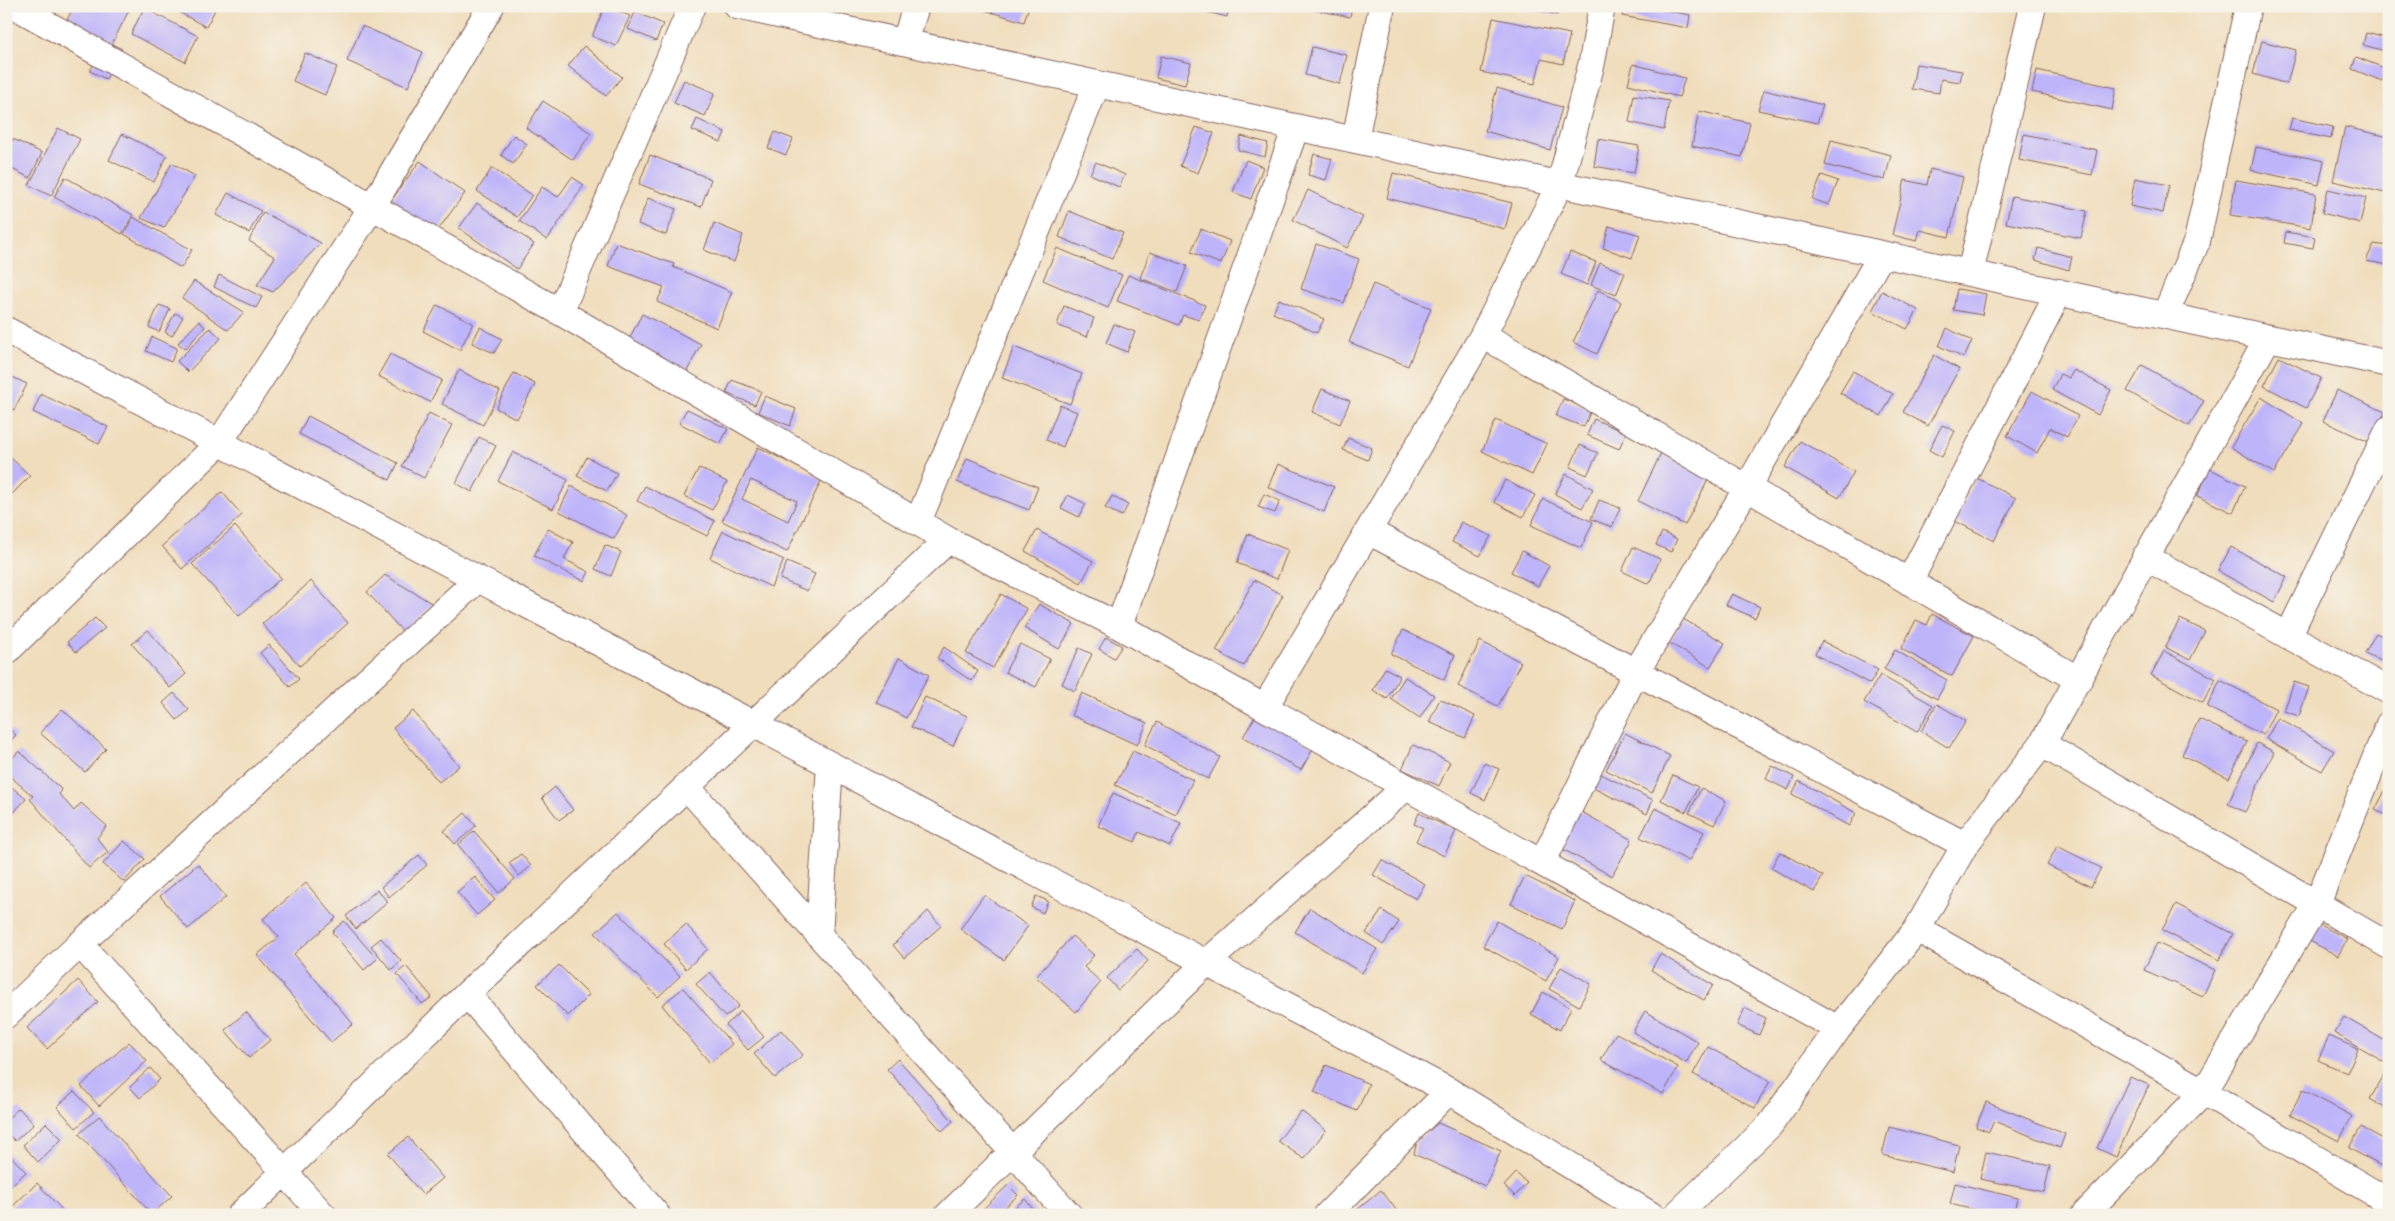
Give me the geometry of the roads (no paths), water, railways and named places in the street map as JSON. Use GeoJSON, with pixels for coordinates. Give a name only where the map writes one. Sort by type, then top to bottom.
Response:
{"type":"FeatureCollection","features":[{"type":"Feature","properties":{"kind":"street"},"geometry":{"type":"LineString","coordinates":[[15,6],[560,312],[948,540],[1119,626],[1838,1028]]}},
{"type":"Feature","properties":{"kind":"street"},"geometry":{"type":"LineString","coordinates":[[6,652],[219,443],[372,207],[491,6]]}},
{"type":"Feature","properties":{"kind":"street"},"geometry":{"type":"LineString","coordinates":[[560,312],[692,6]]}},
{"type":"Feature","properties":{"kind":"street"},"geometry":{"type":"LineString","coordinates":[[737,6],[2389,364]]}},
{"type":"Feature","properties":{"kind":"street"},"geometry":{"type":"LineString","coordinates":[[905,42],[916,6]]}},
{"type":"Feature","properties":{"kind":"street"},"geometry":{"type":"LineString","coordinates":[[1355,140],[1382,6]]}},
{"type":"Feature","properties":{"kind":"street"},"geometry":{"type":"LineString","coordinates":[[1265,707],[1483,335],[1560,184],[1592,62],[1602,6]]}},
{"type":"Feature","properties":{"kind":"street"},"geometry":{"type":"LineString","coordinates":[[1970,273],[2032,6]]}},
{"type":"Feature","properties":{"kind":"street"},"geometry":{"type":"LineString","coordinates":[[2165,315],[2196,241],[2248,6]]}},
{"type":"Feature","properties":{"kind":"street"},"geometry":{"type":"LineString","coordinates":[[918,522],[1097,84]]}},
{"type":"Feature","properties":{"kind":"street"},"geometry":{"type":"LineString","coordinates":[[1119,626],[1296,127]]}},
{"type":"Feature","properties":{"kind":"street"},"geometry":{"type":"LineString","coordinates":[[1542,863],[1636,672],[1747,488],[1882,254]]}},
{"type":"Feature","properties":{"kind":"street"},"geometry":{"type":"LineString","coordinates":[[1909,582],[2059,292]]}},
{"type":"Feature","properties":{"kind":"street"},"geometry":{"type":"LineString","coordinates":[[6,330],[1448,1091],[1651,1215]]}},
{"type":"Feature","properties":{"kind":"street"},"geometry":{"type":"LineString","coordinates":[[1483,335],[2079,680]]}},
{"type":"Feature","properties":{"kind":"street"},"geometry":{"type":"LineString","coordinates":[[1676,1215],[1770,1125],[1838,1028],[1917,929],[1965,845],[2042,744],[2268,338]]}},
{"type":"Feature","properties":{"kind":"street"},"geometry":{"type":"LineString","coordinates":[[2288,636],[2389,429]]}},
{"type":"Feature","properties":{"kind":"street"},"geometry":{"type":"LineString","coordinates":[[1368,531],[1965,845]]}},
{"type":"Feature","properties":{"kind":"street"},"geometry":{"type":"LineString","coordinates":[[240,1215],[467,994],[948,540]]}},
{"type":"Feature","properties":{"kind":"street"},"geometry":{"type":"LineString","coordinates":[[2145,557],[2389,692]]}},
{"type":"Feature","properties":{"kind":"street"},"geometry":{"type":"LineString","coordinates":[[6,1015],[80,944],[478,579]]}},
{"type":"Feature","properties":{"kind":"street"},"geometry":{"type":"LineString","coordinates":[[2084,1215],[2204,1092],[2317,904],[2389,724]]}},
{"type":"Feature","properties":{"kind":"street"},"geometry":{"type":"LineString","coordinates":[[2042,744],[2389,946]]}},
{"type":"Feature","properties":{"kind":"street"},"geometry":{"type":"LineString","coordinates":[[819,935],[830,765]]}},
{"type":"Feature","properties":{"kind":"street"},"geometry":{"type":"LineString","coordinates":[[686,786],[1069,1215]]}},
{"type":"Feature","properties":{"kind":"street"},"geometry":{"type":"LineString","coordinates":[[948,1215],[1206,963],[1406,787]]}},
{"type":"Feature","properties":{"kind":"street"},"geometry":{"type":"LineString","coordinates":[[1917,929],[2204,1092],[2389,1202]]}},
{"type":"Feature","properties":{"kind":"street"},"geometry":{"type":"LineString","coordinates":[[80,944],[323,1215]]}},
{"type":"Feature","properties":{"kind":"street"},"geometry":{"type":"LineString","coordinates":[[467,994],[657,1215]]}},
{"type":"Feature","properties":{"kind":"street"},"geometry":{"type":"LineString","coordinates":[[1327,1215],[1448,1091]]}}]}
